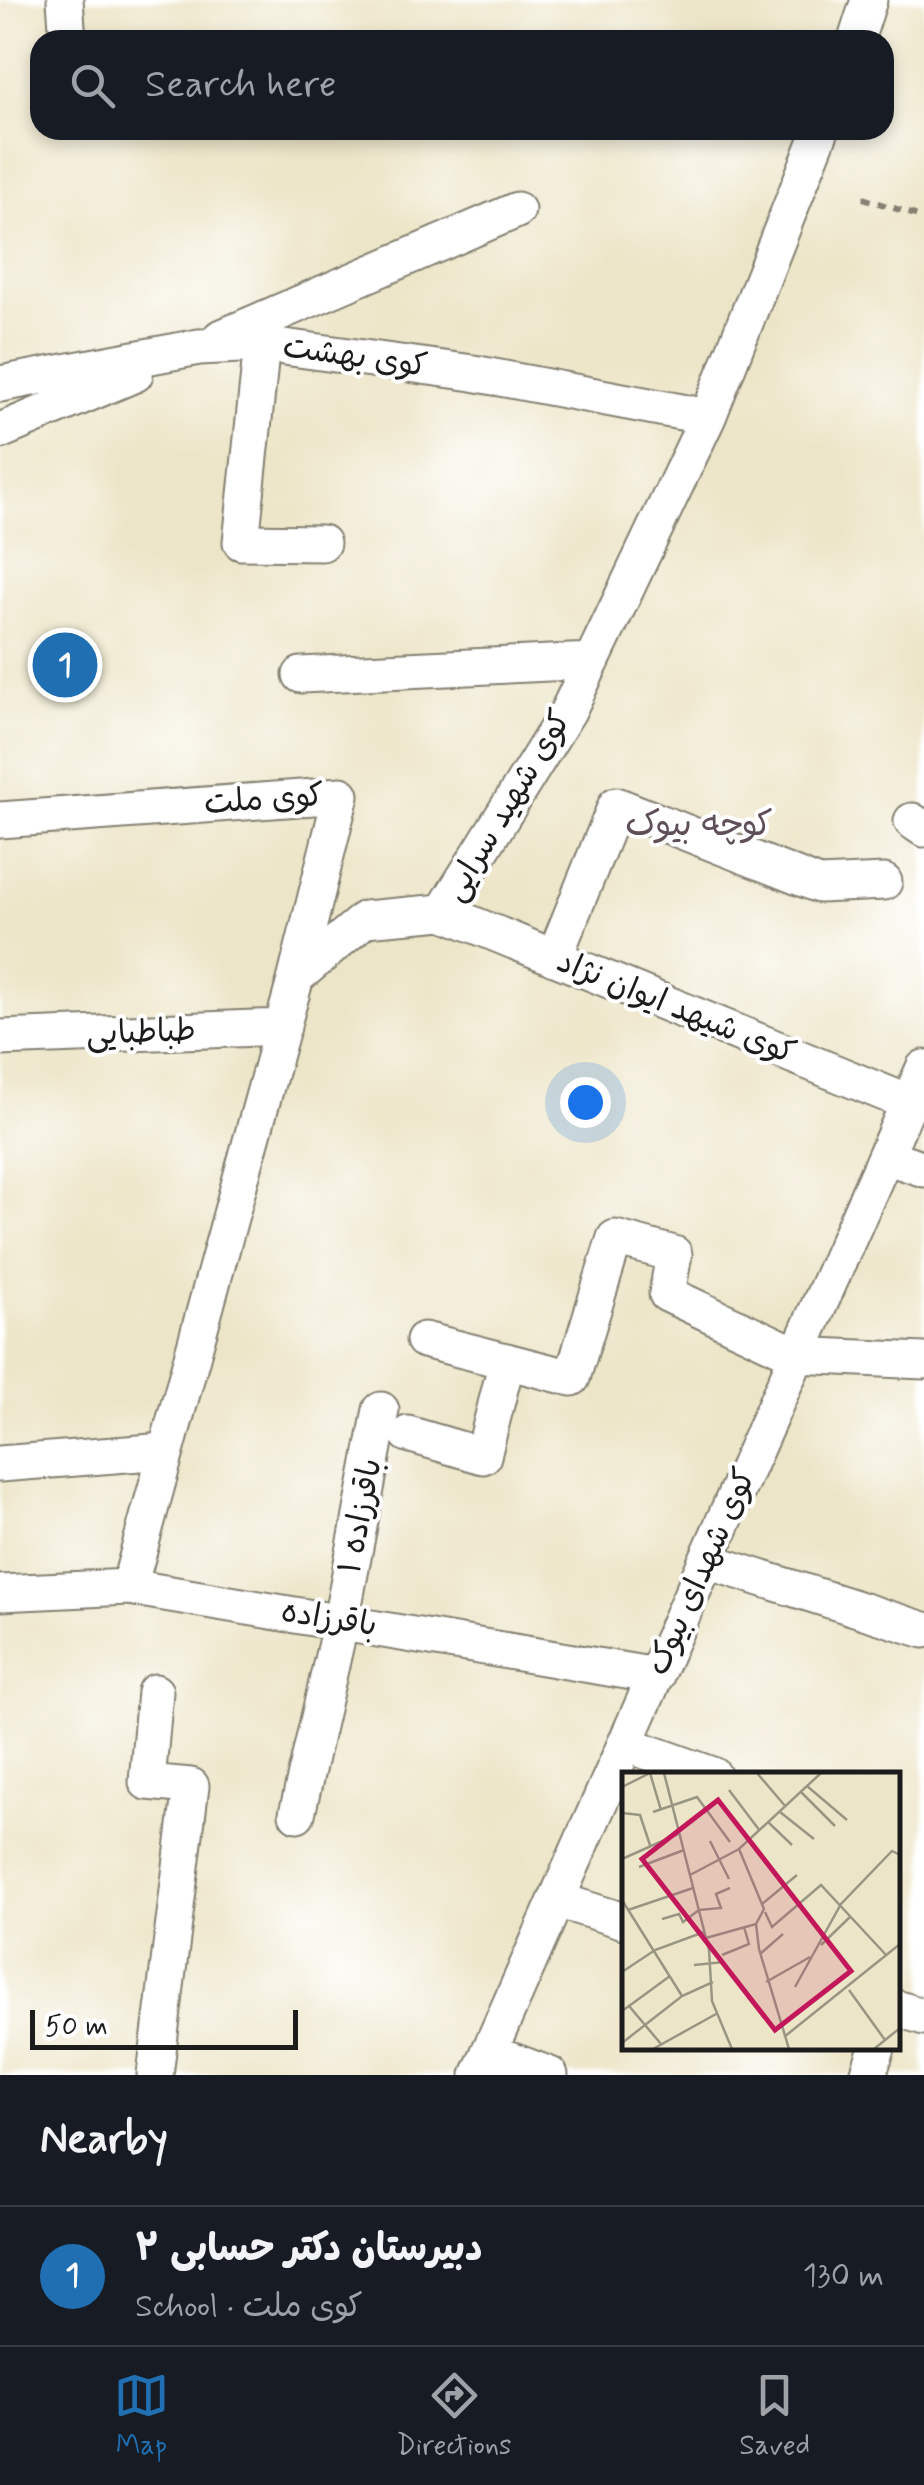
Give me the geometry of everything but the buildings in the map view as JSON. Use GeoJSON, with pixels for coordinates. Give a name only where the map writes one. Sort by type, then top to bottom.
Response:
{"type":"FeatureCollection","features":[{"type":"Feature","properties":{"kind":"street"},"geometry":{"type":"LineString","coordinates":[[65,0],[67,30]]}},
{"type":"Feature","properties":{"kind":"street"},"geometry":{"type":"LineString","coordinates":[[859,30],[869,0]]}},
{"type":"Feature","properties":{"kind":"street","name":"کوی شهید سرایی"},"geometry":{"type":"LineString","coordinates":[[296,976],[364,919],[443,912],[568,710],[592,662],[708,418],[817,140]]}},
{"type":"Feature","properties":{"kind":"street"},"geometry":{"type":"LineString","coordinates":[[0,431],[518,210]]}},
{"type":"Feature","properties":{"kind":"street"},"geometry":{"type":"LineString","coordinates":[[262,344],[241,542],[322,543]]}},
{"type":"Feature","properties":{"kind":"street","name":"کوی بهشت"},"geometry":{"type":"LineString","coordinates":[[0,384],[199,347],[262,344],[473,373],[708,418]]}},
{"type":"Feature","properties":{"kind":"street"},"geometry":{"type":"LineString","coordinates":[[301,675],[592,662]]}},
{"type":"Feature","properties":{"kind":"street","name":"کوی ملت"},"geometry":{"type":"LineString","coordinates":[[0,820],[341,795],[296,976]]}},
{"type":"Feature","properties":{"kind":"street"},"geometry":{"type":"LineString","coordinates":[[554,958],[616,805],[819,885],[884,882]]}},
{"type":"Feature","properties":{"kind":"street","name":"کوی شیهد ایوان نژاد"},"geometry":{"type":"LineString","coordinates":[[443,912],[908,1103]]}},
{"type":"Feature","properties":{"kind":"street"},"geometry":{"type":"LineString","coordinates":[[129,1587],[296,976]]}},
{"type":"Feature","properties":{"kind":"street","name":"طباطبایی"},"geometry":{"type":"LineString","coordinates":[[0,1038],[283,1027]]}},
{"type":"Feature","properties":{"kind":"street","name":"کوی شهدای بیوک"},"geometry":{"type":"LineString","coordinates":[[484,2064],[924,1068]]}},
{"type":"Feature","properties":{"kind":"street"},"geometry":{"type":"LineString","coordinates":[[885,1156],[924,1169]]}},
{"type":"Feature","properties":{"kind":"street"},"geometry":{"type":"LineString","coordinates":[[424,1340],[572,1378],[615,1238],[674,1254],[667,1294],[798,1355],[924,1361]]}},
{"type":"Feature","properties":{"kind":"street"},"geometry":{"type":"LineString","coordinates":[[408,1434],[483,1456],[507,1361]]}},
{"type":"Feature","properties":{"kind":"street","name":"باقرزاده ۱"},"geometry":{"type":"LineString","coordinates":[[297,1814],[341,1621],[381,1410]]}},
{"type":"Feature","properties":{"kind":"street"},"geometry":{"type":"LineString","coordinates":[[0,1464],[164,1452]]}},
{"type":"Feature","properties":{"kind":"street"},"geometry":{"type":"LineString","coordinates":[[706,1562],[924,1630]]}},
{"type":"Feature","properties":{"kind":"street","name":"باقرزاده"},"geometry":{"type":"LineString","coordinates":[[0,1593],[129,1587],[656,1676]]}},
{"type":"Feature","properties":{"kind":"street"},"geometry":{"type":"LineString","coordinates":[[154,2075],[191,1786],[147,1782],[156,1692]]}},
{"type":"Feature","properties":{"kind":"street"},"geometry":{"type":"LineString","coordinates":[[626,1744],[705,1772]]}},
{"type":"Feature","properties":{"kind":"street"},"geometry":{"type":"LineString","coordinates":[[557,1900],[622,1920]]}},
{"type":"Feature","properties":{"kind":"street"},"geometry":{"type":"LineString","coordinates":[[899,2009],[924,2017]]}},
{"type":"Feature","properties":{"kind":"street"},"geometry":{"type":"LineString","coordinates":[[868,2075],[876,2050]]}},
{"type":"Feature","properties":{"kind":"street"},"geometry":{"type":"LineString","coordinates":[[484,2064],[550,2075]]}},
{"type":"Feature","properties":{"kind":"path"},"geometry":{"type":"LineString","coordinates":[[864,198],[924,218]]}},
{"type":"Feature","properties":{"kind":"place","name":"دبیرستان دکتر حسابی ۲"},"geometry":{"type":"Point","coordinates":[65,665]}},
{"type":"Feature","properties":{"kind":"district","name":"کوچه بیوک"},"geometry":{"type":"Point","coordinates":[699,825]}}]}
